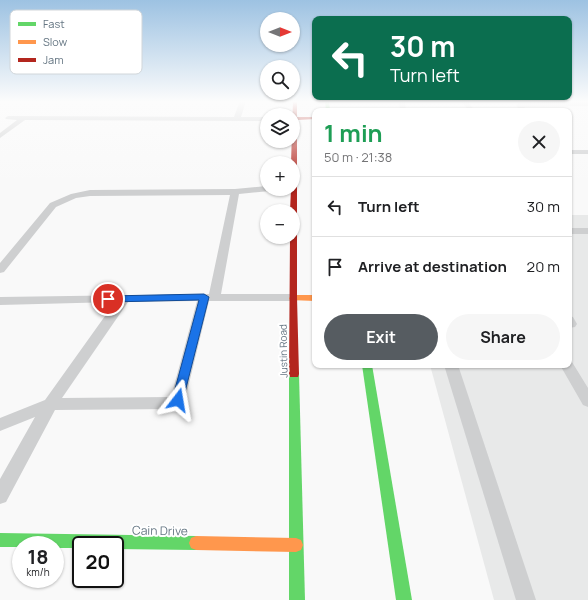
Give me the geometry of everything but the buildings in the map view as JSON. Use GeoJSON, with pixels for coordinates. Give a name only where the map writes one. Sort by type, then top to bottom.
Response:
{"type":"FeatureCollection","features":[{"type":"Feature","properties":{"kind":"main road","name":"Justin Road"},"geometry":{"type":"LineString","coordinates":[[293,196],[297,600]]}},
{"type":"Feature","properties":{"kind":"main road"},"geometry":{"type":"LineString","coordinates":[[293,298],[312,298]]}},
{"type":"Feature","properties":{"kind":"main road"},"geometry":{"type":"LineString","coordinates":[[367,368],[404,600]]}},
{"type":"Feature","properties":{"kind":"main road","name":"Cain Drive"},"geometry":{"type":"LineString","coordinates":[[0,540],[296,545]]}},
{"type":"Feature","properties":{"kind":"lane"},"geometry":{"type":"LineString","coordinates":[[0,136],[10,129]]}},
{"type":"Feature","properties":{"kind":"lane"},"geometry":{"type":"LineString","coordinates":[[572,152],[588,152]]}},
{"type":"Feature","properties":{"kind":"lane"},"geometry":{"type":"LineString","coordinates":[[0,270],[53,205],[74,196],[90,193],[235,192],[260,190]]}},
{"type":"Feature","properties":{"kind":"lane"},"geometry":{"type":"LineString","coordinates":[[0,425],[50,404],[174,403],[178,400],[209,297],[235,192]]}},
{"type":"Feature","properties":{"kind":"lane"},"geometry":{"type":"LineString","coordinates":[[572,231],[588,231]]}},
{"type":"Feature","properties":{"kind":"lane"},"geometry":{"type":"LineString","coordinates":[[0,301],[209,297],[293,298]]}},
{"type":"Feature","properties":{"kind":"lane"},"geometry":{"type":"LineString","coordinates":[[0,496],[50,404],[124,299]]}},
{"type":"Feature","properties":{"kind":"lane"},"geometry":{"type":"LineString","coordinates":[[452,368],[526,600]]}},
{"type":"Feature","properties":{"kind":"lane"},"geometry":{"type":"LineString","coordinates":[[569,368],[588,401]]}},
{"type":"Feature","properties":{"kind":"shaded area"},"geometry":{"type":"Polygon","coordinates":[[[572,215],[588,215],[588,600],[494,600],[431,368],[572,368],[572,215]]]}},
{"type":"Feature","properties":{"kind":"traffic: fast"},"geometry":{"type":"LineString","coordinates":[[367,368],[404,600]]}},
{"type":"Feature","properties":{"kind":"traffic: fast"},"geometry":{"type":"LineString","coordinates":[[294,374],[297,600]]}},
{"type":"Feature","properties":{"kind":"traffic: fast"},"geometry":{"type":"LineString","coordinates":[[0,540],[196,543]]}},
{"type":"Feature","properties":{"kind":"traffic: slow"},"geometry":{"type":"LineString","coordinates":[[293,298],[312,298]]}},
{"type":"Feature","properties":{"kind":"traffic: slow"},"geometry":{"type":"LineString","coordinates":[[196,543],[296,545]]}},
{"type":"Feature","properties":{"kind":"traffic: jam"},"geometry":{"type":"LineString","coordinates":[[294,374],[293,298],[295,129]]}},
{"type":"Feature","properties":{"kind":"route"},"geometry":{"type":"LineString","coordinates":[[108,299],[204,297],[178,400]]}}]}
